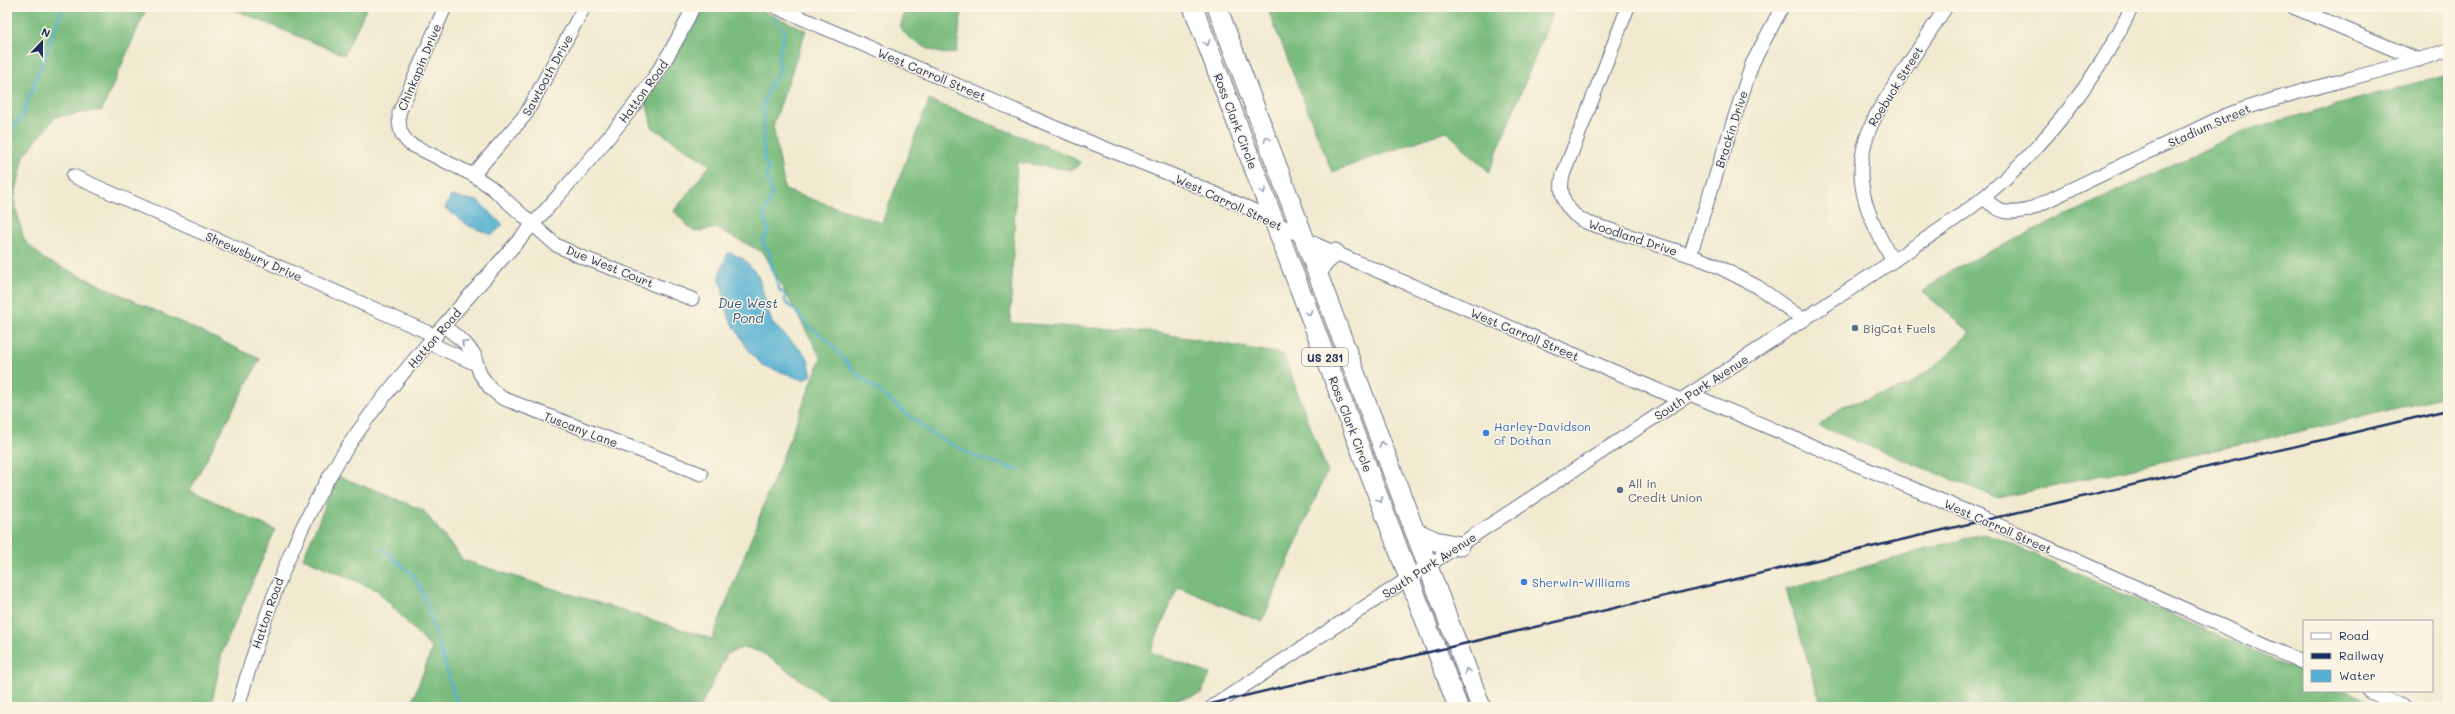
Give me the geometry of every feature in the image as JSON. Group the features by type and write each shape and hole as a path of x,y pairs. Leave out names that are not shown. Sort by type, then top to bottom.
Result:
{"highway":[{"name":"Ross Clark Circle","path":"1193,7 1458,707"},
{"name":"Ross Clark Circle","path":"1217,7 1481,707"},
{"path":"1318,274 1321,264 1335,253"},
{"path":"1322,348 1343,340"},
{"path":"1371,476 1391,468"},
{"path":"1415,532 1435,541 1459,546"}],"street":[{"name":"Chinkapin Drive","path":"445,7 399,113 399,127 402,138 410,144 473,175 492,188 533,224"},
{"name":"Sawtooth Drive","path":"473,175 526,114 584,7"},
{"name":"Hatton Road","path":"238,707 270,602 297,538 335,465 370,414 634,106 668,57 693,7"},
{"name":"West Carroll Street","path":"776,7 1077,137 1172,175 1274,222 1335,253 1987,520 2303,663"},
{"name":"Woodland Drive","path":"1628,7 1566,165 1561,191 1568,208 1580,220 1690,255 1758,287 1804,320"},
{"name":"Brackin Drive","path":"1690,255 1752,64 1782,7"},
{"name":"Roebuck Street","path":"1893,261 1875,230 1863,195 1861,168 1864,144 1872,120 1880,106 1946,7"},
{"name":"South Park Avenue","path":"1212,707 1804,320 1893,261 1983,198 2029,154 2066,111 2106,55 2132,7"},
{"path":"2293,7 2419,60"},
{"name":"Stadium Street","path":"1983,198 1999,211 2009,213 2028,210 2224,116 2255,104 2419,60 2448,50"},
{"name":"Shrewsbury Drive","path":"73,176 433,340"},
{"name":"Due West Court","path":"533,224 556,245 579,256 692,299"},
{"name":"Tuscany Lane","path":"444,326 465,343 474,354 480,374 491,389 502,398 701,474"},
{"path":"433,340 476,364"},
{"path":"2370,692 2404,707"}],"green space":[{"path":"7,7 147,7 102,110 55,117 24,156 14,200 24,240 44,259 260,359 190,490 275,530 222,653 211,707 7,707"},
{"path":"227,7 367,7 344,55"},
{"path":"706,7 753,7 806,30 773,126 785,190 882,223 929,100 1068,155 1081,163 1072,170 1017,162 1010,323 1146,331 1283,354 1327,471 1262,622 1178,587 1150,652 1210,674 1201,694 1145,707 838,707 763,653 744,647 727,654 700,707 410,707 432,649 377,590 303,558 338,476 423,510 463,560 712,639 821,358 764,253 716,228 694,232 674,211 710,165 652,127 646,101"},
{"path":"909,7 964,7 956,53 949,54 933,51 918,43 905,33 900,28 904,13"},
{"path":"1267,7 1555,7 1489,172 1446,131 1332,172"},
{"path":"2448,74 2448,395 2342,422 1998,498 1819,426 1843,406 1907,387 1946,357 1970,332 1923,292 1951,270 2246,130"},
{"path":"1985,533 2303,673 2303,692 2348,692 2383,707 1822,707 1786,589"}],"water":[{"path":"451,196 478,201 503,225 492,235 469,226 445,208"},
{"name":"Due West Pond","path":"728,252 744,259 758,275 772,323 807,356 812,375 803,380 762,365 749,351 729,318 719,275"}],"waterway":[{"path":"7,137 23,114 63,7"},
{"path":"773,17 785,32 779,57 781,72 771,83 763,104 764,161 769,169 766,174 772,195 765,212 765,220 769,230 762,242 770,252 770,262 780,291 785,294 785,302 799,314 807,326 825,337 854,371 932,434 976,457 1018,470"},
{"path":"382,548 412,574 423,593 458,707"}],"railway":[{"path":"1198,707 2448,410"}],"place":[{"name":"BigCat Fuels","path":"1855,328"},
{"name":"Harley-Davidson of Dothan","path":"1486,433"},
{"name":"All in Credit Union","path":"1620,490"},
{"name":"Sherwin-Williams","path":"1524,582"}]}
